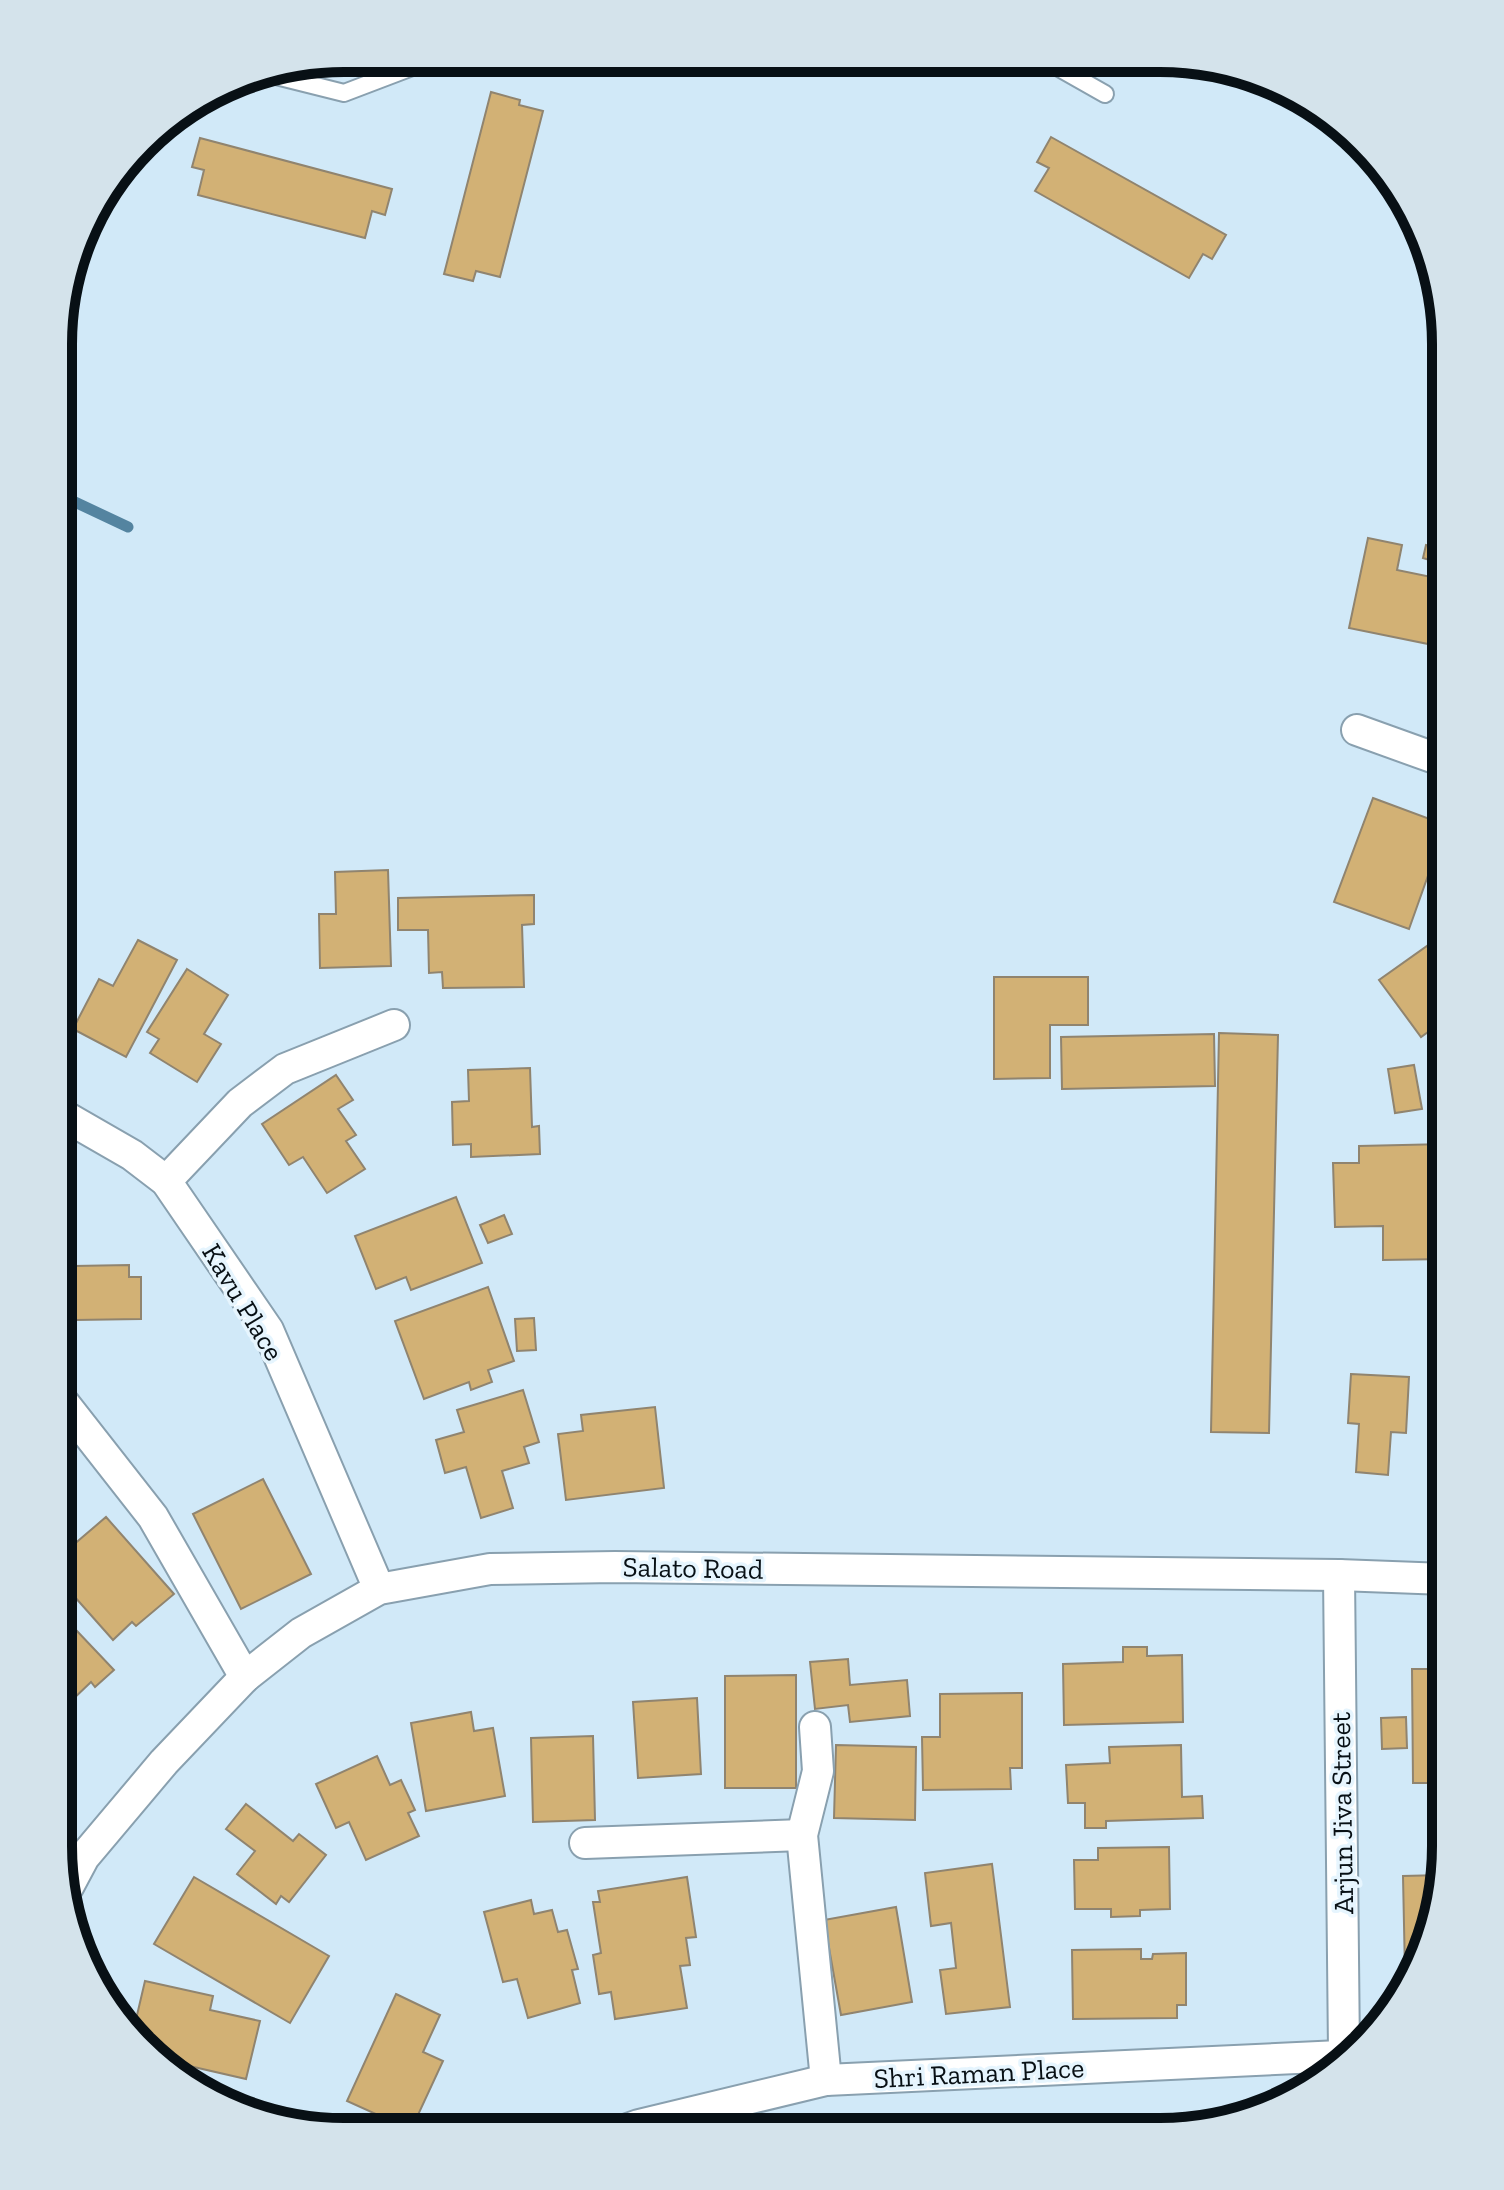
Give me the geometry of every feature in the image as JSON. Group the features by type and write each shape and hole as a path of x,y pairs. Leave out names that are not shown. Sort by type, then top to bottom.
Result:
{"street":[{"path":"1357,730 1432,757"},
{"path":"166,1181 240,1103 285,1069 394,1025"},
{"name":"Kavu Place","path":"72,1120 132,1155 166,1181 268,1330 379,1589"},
{"path":"72,1414 153,1517 245,1677"},
{"name":"Salato Road","path":"74,1875 84,1857 164,1762 245,1677 301,1633 379,1589 490,1569 552,1568 1431,1578"},
{"name":"Arjun Jiva Street","path":"1339,1575 1344,2046"},
{"path":"815,1727 818,1771 802,1835 826,2080"},
{"path":"585,1843 802,1835"},
{"name":"Shri Raman Place","path":"668,2118 826,2080 1332,2056"}],"lane":[{"path":"1066,72 1105,94"},
{"path":"285,78 344,93 397,73"}],"building":[{"path":"491,92 520,100 519,105 543,111 500,277 476,271 473,281 444,274"},
{"path":"1051,137 1226,235 1212,259 1203,254 1189,278 1035,191 1049,168 1037,162"},
{"path":"200,138 392,189 385,215 372,211 365,238 198,195 204,170 192,167"},
{"path":"1368,538 1402,545 1397,570 1432,577 1432,645 1349,628"},
{"path":"1426,545 1432,546 1432,561 1423,558"},
{"path":"1373,798 1432,820 1432,865 1409,929 1334,902"},
{"path":"388,870 391,966 320,968 319,914 336,914 335,872"},
{"path":"534,895 534,924 522,925 524,987 443,988 442,972 429,973 428,930 398,930 398,898"},
{"path":"138,940 177,960 126,1057 73,1029 99,979 113,986"},
{"path":"1427,946 1432,952 1432,1029 1421,1037 1379,980"},
{"path":"187,969 228,995 204,1034 221,1044 197,1082 150,1053 159,1039 147,1032"},
{"path":"994,977 1088,977 1088,1025 1050,1025 1050,1078 994,1079"},
{"path":"1219,1033 1278,1035 1269,1433 1211,1432"},
{"path":"1214,1034 1215,1086 1062,1089 1061,1037"},
{"path":"1414,1065 1422,1109 1395,1113 1388,1069"},
{"path":"530,1068 532,1127 539,1126 540,1154 471,1157 471,1144 453,1145 452,1102 469,1101 468,1070"},
{"path":"336,1075 353,1100 338,1109 356,1135 346,1141 365,1169 327,1193 303,1157 289,1165 262,1124"},
{"path":"1431,1144 1431,1259 1383,1260 1383,1226 1335,1227 1333,1163 1359,1163 1359,1146"},
{"path":"456,1197 482,1263 411,1290 406,1277 376,1289 355,1236"},
{"path":"504,1215 512,1234 488,1243 480,1225"},
{"path":"129,1265 129,1277 141,1277 141,1319 75,1320 74,1266"},
{"path":"488,1287 514,1361 488,1370 492,1382 471,1390 469,1382 424,1399 395,1321"},
{"path":"534,1318 536,1350 517,1351 515,1319"},
{"path":"1351,1374 1409,1377 1406,1433 1391,1432 1388,1475 1356,1472 1359,1424 1348,1423"},
{"path":"523,1390 539,1442 524,1447 529,1463 502,1471 513,1508 481,1518 466,1467 445,1473 436,1440 464,1432 457,1410"},
{"path":"655,1407 664,1488 566,1500 558,1434 583,1431 581,1415"},
{"path":"263,1479 311,1574 241,1609 193,1514"},
{"path":"106,1517 174,1594 136,1626 132,1622 113,1640 72,1594 72,1546"},
{"path":"72,1626 114,1670 95,1687 91,1682 72,1700"},
{"path":"1123,1647 1147,1647 1147,1656 1182,1655 1183,1722 1064,1725 1063,1664 1123,1662"},
{"path":"848,1659 850,1685 907,1680 910,1716 850,1722 848,1705 815,1709 810,1662"},
{"path":"1412,1669 1431,1669 1431,1783 1413,1783"},
{"path":"796,1675 796,1788 725,1788 725,1676"},
{"path":"1022,1693 1022,1768 1010,1768 1011,1789 923,1790 922,1737 940,1737 940,1694"},
{"path":"697,1698 701,1774 638,1778 633,1702"},
{"path":"471,1712 474,1731 493,1728 505,1796 426,1811 411,1723"},
{"path":"1406,1717 1407,1748 1382,1749 1381,1718"},
{"path":"593,1736 595,1820 533,1822 531,1738"},
{"path":"836,1745 916,1747 915,1820 834,1818"},
{"path":"1181,1745 1182,1797 1202,1796 1203,1818 1106,1821 1106,1828 1085,1828 1085,1803 1068,1803 1066,1765 1110,1763 1109,1747"},
{"path":"377,1756 390,1785 401,1780 415,1810 408,1813 419,1836 366,1860 349,1822 336,1828 316,1784"},
{"path":"246,1804 293,1841 299,1834 326,1855 289,1902 281,1896 276,1904 237,1874 255,1851 226,1829"},
{"path":"1169,1847 1170,1909 1140,1910 1140,1916 1111,1917 1111,1909 1075,1909 1074,1860 1098,1860 1098,1848"},
{"path":"992,1864 1010,2007 946,2014 940,1970 956,1968 951,1923 931,1926 925,1873"},
{"path":"1430,1875 1418,1933 1405,1964 1403,1876"},
{"path":"194,1877 329,1956 290,2023 154,1944"},
{"path":"687,1877 696,1937 686,1938 690,1965 680,1966 687,2008 615,2019 611,1992 599,1994 593,1955 601,1953 593,1902 600,1902 598,1891"},
{"path":"531,1900 534,1914 552,1910 558,1932 567,1930 578,1969 572,1970 580,2003 528,2018 517,1979 503,1982 484,1912"},
{"path":"896,1907 912,2002 841,2015 824,1920"},
{"path":"1141,1949 1141,1959 1152,1959 1153,1954 1186,1953 1186,2005 1177,2005 1177,2018 1073,2019 1072,1950"},
{"path":"145,1981 213,1996 210,2010 260,2021 246,2079 181,2064 136,2021"},
{"path":"396,1994 440,2015 423,2052 443,2061 417,2118 385,2118 347,2101"}],"waterway":[{"path":"72,501 128,527"}]}
